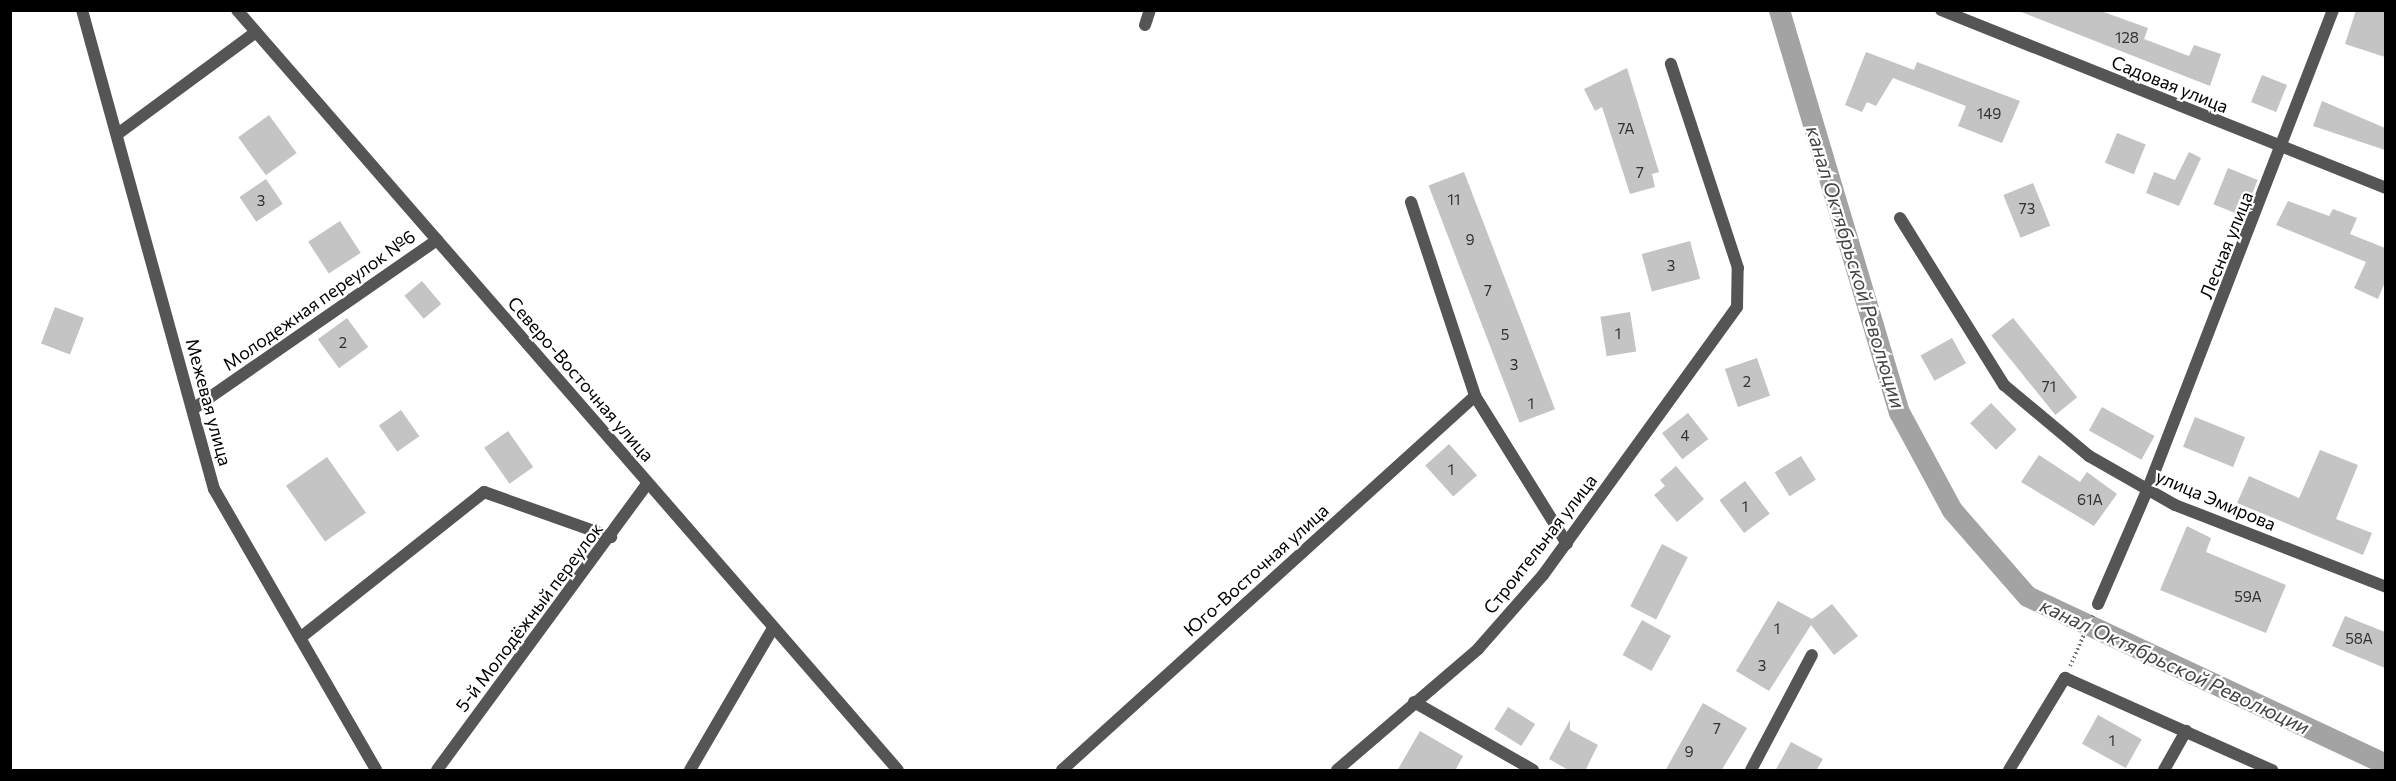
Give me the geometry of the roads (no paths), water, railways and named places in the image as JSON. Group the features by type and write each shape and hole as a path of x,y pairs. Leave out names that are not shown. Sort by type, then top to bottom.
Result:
{"street":[{"name":"Межевая улица","path":"82,10 119,133 214,489 376,771"},
{"name":"Северо-Восточная улица","path":"237,10 898,771"},
{"path":"1145,25 1150,10"},
{"name":"Садовая улица","path":"1941,10 2385,188"},
{"name":"Лесная улица","path":"2098,604 2147,491 2284,149 2333,10"},
{"path":"119,133 256,32"},
{"name":"Строительная улица","path":"1337,771 1478,649 1567,544 1737,307 1738,268 1671,64"},
{"path":"1411,202 1475,396 1567,544"},
{"name":"улица Эмирова","path":"1900,218 2004,385 2089,456 2147,491 2385,587"},
{"name":"Молодежная переулок №6","path":"193,409 437,240"},
{"name":"Юго-Восточная улица","path":"1062,771 1475,396"},
{"name":"5-й Молодёжный переулок","path":"437,771 611,537 648,483"},
{"path":"300,638 484,492 611,537"},
{"path":"690,771 773,628"},
{"path":"1751,771 1812,655"},
{"path":"2009,771 2065,678 2272,771"},
{"path":"1414,702 1533,771"},
{"path":"2164,771 2186,731"}],"waterway":[{"name":"канал Октябрьской Революции","path":"1779,10 1899,412 1952,510 2027,596 2386,764"}]}
